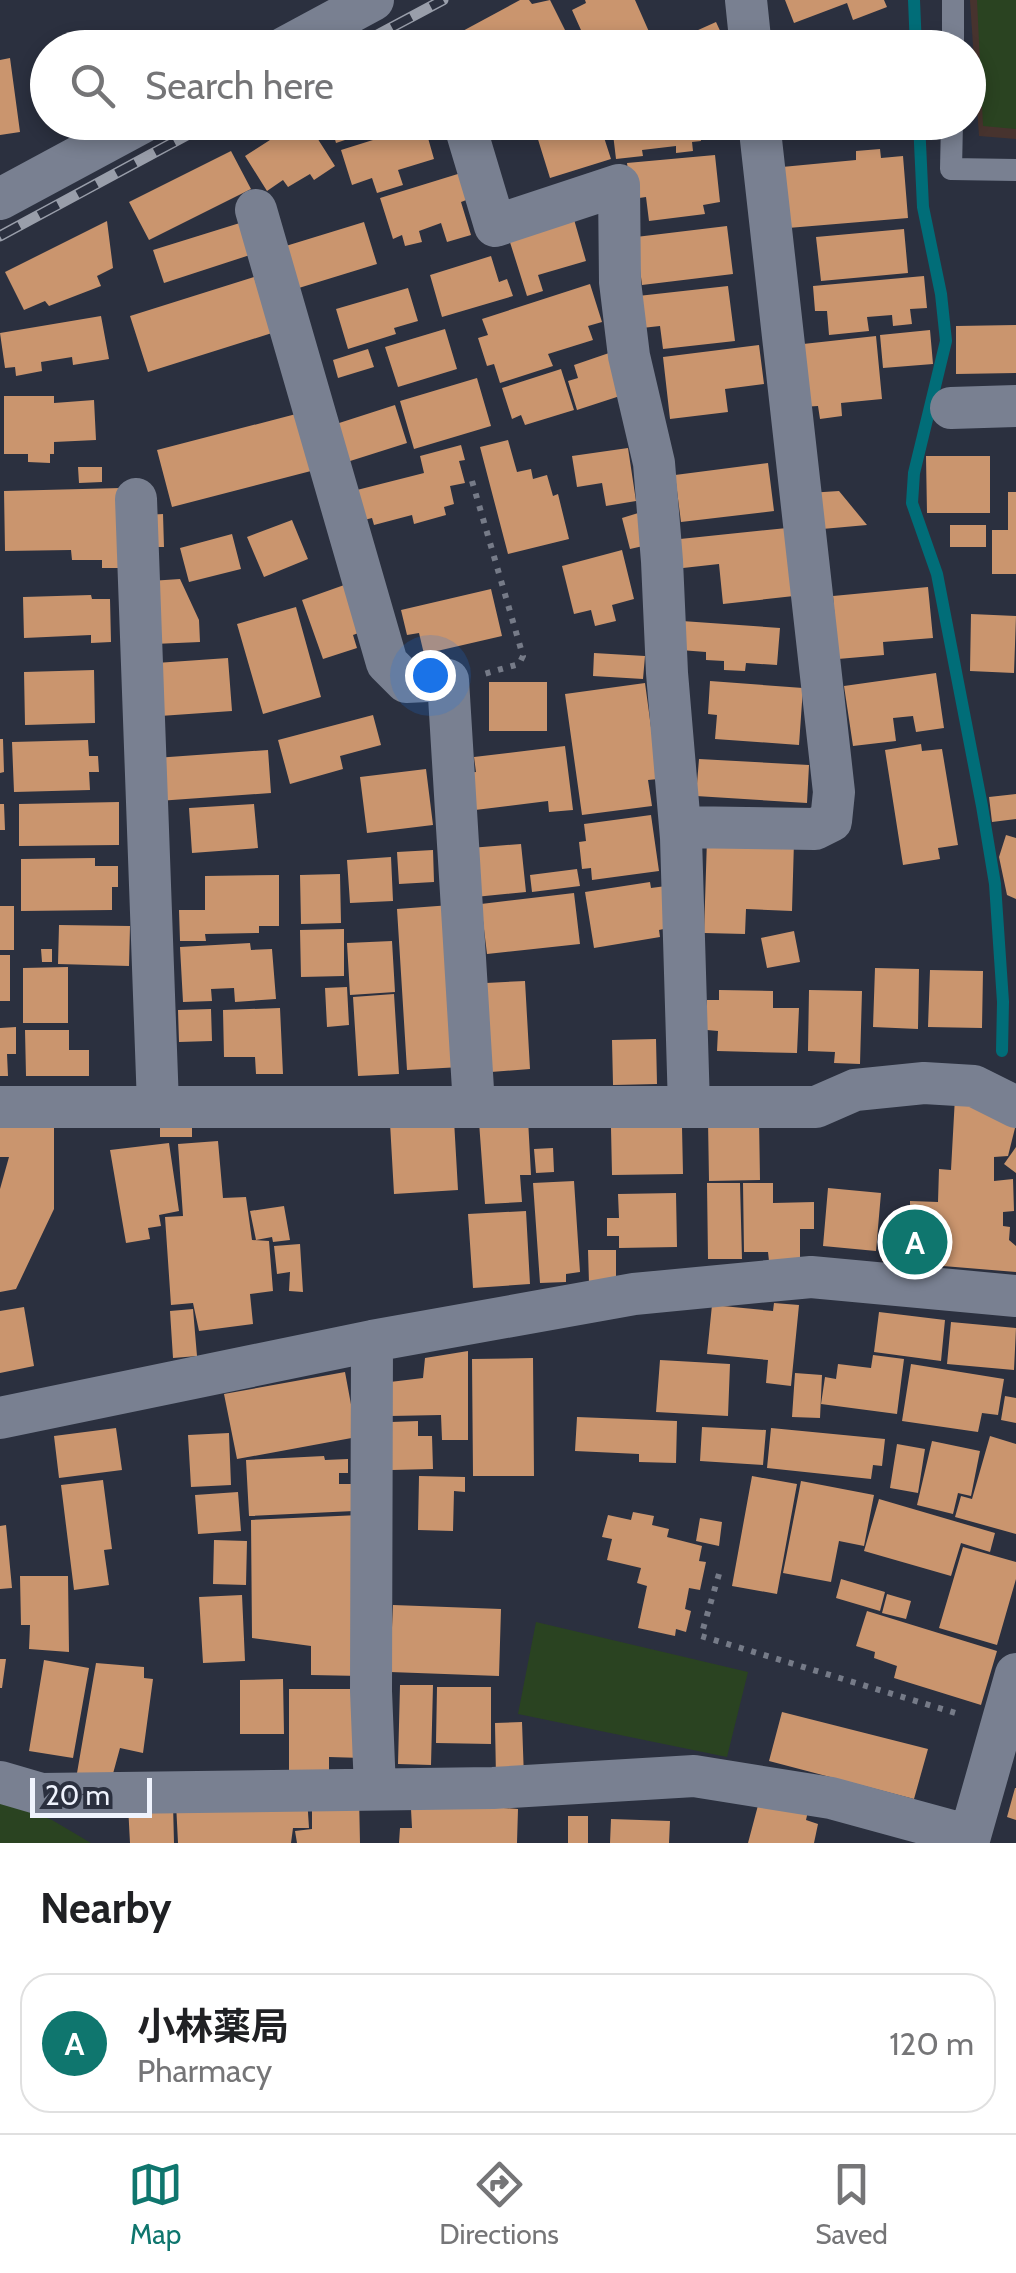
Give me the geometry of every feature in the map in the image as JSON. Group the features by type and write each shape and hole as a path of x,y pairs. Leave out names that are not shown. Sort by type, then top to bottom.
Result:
{"street":[{"path":"317,30 373,0"},
{"path":"746,0 749,30"},
{"path":"0,198 109,140"},
{"path":"469,140 495,226 618,185 620,282 627,338 654,463 680,828 690,1107"},
{"path":"680,828 815,829 832,820 834,792 761,140"},
{"path":"256,210 388,663 406,682 448,680 474,1106"},
{"path":"951,408 1016,406"},
{"path":"136,499 158,1105"},
{"path":"0,1107 816,1107 855,1090 924,1083 974,1086 1016,1107"},
{"path":"0,1418 372,1342 634,1294 811,1277 1016,1296"},
{"path":"372,1342 371,1691 375,1789"},
{"path":"0,1782 41,1794 493,1788 694,1776 832,1798 969,1840 1016,1674"}],"lane":[{"path":"953,30 954,0"},
{"path":"952,140 952,169 1016,170"}],"path":[{"path":"448,680 497,672 519,664 523,656 472,481"},
{"path":"718,1574 701,1636 1001,1727"}],"shaded area":[{"path":"970,0 1016,0 1016,139 986,137 986,30 972,30"}],"green space":[{"path":"977,0 1016,0 1016,129 986,126 986,30 978,30"},
{"path":"536,1622 748,1672 727,1757 518,1714"},
{"path":"0,1799 52,1820 91,1843 0,1843"}],"building":[{"path":"520,0 532,4 550,0 565,30 464,30"},
{"path":"585,0 635,0 648,30 581,30 572,10"},
{"path":"785,0 884,0 887,7 853,20 847,3 794,23"},
{"path":"716,22 720,30 698,30"},
{"path":"10,58 20,132 0,135 0,60"},
{"path":"270,140 318,140 335,166 314,180 310,174 288,187 283,180 267,191 245,156"},
{"path":"373,140 429,140 434,159 398,170 403,185 377,193 372,178 352,185 341,150"},
{"path":"538,140 605,140 611,159 550,178"},
{"path":"614,140 701,140 692,142 693,151 676,153 676,146 642,150 643,156 616,159"},
{"path":"880,149 881,158 903,156 908,218 788,228 782,167 856,160 856,151"},
{"path":"231,151 251,189 149,240 129,202"},
{"path":"715,155 720,202 703,205 705,214 649,221 646,197 632,199 627,163"},
{"path":"461,173 469,199 461,202 471,235 447,242 441,223 419,231 422,242 405,246 402,235 393,239 380,198"},
{"path":"573,216 586,261 538,275 543,291 527,296 508,236"},
{"path":"107,221 113,268 97,276 101,286 49,306 45,301 24,310 5,272"},
{"path":"243,222 253,254 164,283 153,250"},
{"path":"364,222 377,264 289,291 276,249"},
{"path":"727,226 733,274 642,285 636,237"},
{"path":"904,229 908,273 821,281 816,237"},
{"path":"491,256 499,282 507,279 513,296 442,317 430,275"},
{"path":"924,276 927,308 910,309 912,324 893,326 892,315 867,317 869,331 829,335 827,311 815,311 813,286"},
{"path":"254,277 272,333 148,372 130,316"},
{"path":"590,284 602,322 588,326 593,340 548,354 553,366 500,383 494,364 487,366 478,338 488,335 482,319"},
{"path":"728,286 735,341 663,349 660,326 642,328 638,296"},
{"path":"408,288 418,321 394,328 396,334 348,349 336,309"},
{"path":"101,316 109,359 73,365 72,357 41,362 42,371 16,376 15,367 5,368 0,333"},
{"path":"1016,325 1016,373 956,374 956,326"},
{"path":"445,329 457,369 398,387 385,347"},
{"path":"930,330 933,364 883,368 880,335"},
{"path":"876,336 882,399 841,403 842,416 820,419 818,406 801,407 794,345"},
{"path":"759,345 764,384 725,389 728,412 670,419 663,357"},
{"path":"368,349 374,367 338,378 333,360"},
{"path":"609,353 623,395 577,410 568,381 578,378 574,365"},
{"path":"561,369 574,410 525,425 521,415 512,419 502,388"},
{"path":"477,378 491,426 414,449 400,401"},
{"path":"4,396 54,396 54,403 94,400 96,440 54,442 50,463 28,462 28,454 4,454"},
{"path":"395,405 407,443 347,462 336,424"},
{"path":"296,414 311,471 172,507 157,450"},
{"path":"508,440 517,472 531,469 533,479 547,475 553,496 558,494 569,539 508,554 480,447"},
{"path":"461,445 465,460 459,461 465,483 450,486 454,504 444,507 446,515 414,524 412,515 374,525 372,518 360,521 353,491 424,473 420,456"},
{"path":"628,448 636,501 606,506 602,483 577,487 572,456"},
{"path":"926,456 990,456 990,513 927,513"},
{"path":"768,463 774,511 681,522 675,475"},
{"path":"78,467 102,467 102,482 79,483"},
{"path":"121,488 123,568 102,568 102,560 72,560 71,550 5,551 4,491"},
{"path":"839,491 867,525 811,530 808,493"},
{"path":"1008,492 1016,492 1016,574 992,574 992,530 1008,530"},
{"path":"648,510 652,544 630,549 622,518"},
{"path":"163,514 164,547 146,547 145,515"},
{"path":"292,520 308,559 264,577 247,537"},
{"path":"950,525 986,525 986,547 950,547"},
{"path":"787,528 794,596 723,604 719,564 683,568 680,539"},
{"path":"232,534 241,569 189,582 180,548"},
{"path":"622,550 634,599 612,605 616,621 595,626 591,610 574,614 562,566"},
{"path":"180,579 199,620 200,642 154,644 150,581"},
{"path":"347,584 364,631 353,635 357,648 323,659 302,600"},
{"path":"928,587 933,638 883,642 884,655 838,659 833,596"},
{"path":"491,589 502,636 424,654 419,633 407,635 401,610"},
{"path":"91,595 92,599 110,599 111,642 91,643 91,635 24,638 23,597"},
{"path":"296,607 321,697 263,714 237,624"},
{"path":"971,614 1016,616 1014,673 970,671"},
{"path":"682,621 780,628 777,665 746,663 745,671 724,670 724,661 706,660 706,652 680,650"},
{"path":"594,653 645,656 643,679 593,676"},
{"path":"228,658 232,711 160,716 156,663"},
{"path":"94,670 95,723 25,725 24,672"},
{"path":"936,673 944,728 916,732 913,716 893,718 896,741 853,746 844,686"},
{"path":"710,681 803,688 799,745 715,739 717,715 708,714"},
{"path":"489,682 547,682 547,731 489,731"},
{"path":"645,683 658,779 648,780 652,806 582,815 565,694"},
{"path":"373,715 381,745 340,756 343,769 290,784 278,740"},
{"path":"0,739 4,772 0,773"},
{"path":"88,740 89,756 98,756 99,772 89,772 90,790 14,792 12,742"},
{"path":"921,744 922,751 942,749 958,845 938,848 940,859 903,865 885,750"},
{"path":"565,746 573,810 549,812 548,801 467,811 463,773 476,772 474,757"},
{"path":"268,750 271,793 158,801 155,758"},
{"path":"699,759 809,765 807,803 696,796"},
{"path":"426,769 433,825 367,833 360,777"},
{"path":"1016,794 1016,819 992,822 989,797"},
{"path":"119,802 119,845 19,846 19,804"},
{"path":"0,804 4,804 5,830 0,830"},
{"path":"254,804 258,848 192,853 189,808"},
{"path":"651,815 659,871 592,880 591,868 582,869 579,842 586,841 584,824"},
{"path":"1006,835 1016,838 1016,899 1007,895 999,857"},
{"path":"707,839 794,841 792,911 746,909 745,934 704,933"},
{"path":"521,844 526,892 475,897 470,848"},
{"path":"433,850 434,882 399,884 397,852"},
{"path":"391,857 393,901 350,903 347,860"},
{"path":"95,858 95,866 118,866 118,887 112,887 112,910 21,911 21,859"},
{"path":"577,869 580,886 532,892 530,875"},
{"path":"340,874 341,923 301,924 300,875"},
{"path":"279,875 279,926 259,926 259,933 205,934 206,941 180,941 179,910 205,910 205,876"},
{"path":"650,882 651,888 666,886 673,927 659,930 660,937 594,948 585,892"},
{"path":"574,893 580,944 487,954 481,904"},
{"path":"451,905 461,1067 407,1070 397,909"},
{"path":"0,906 14,906 14,950 0,950"},
{"path":"59,925 130,926 129,966 58,964"},
{"path":"344,929 344,976 301,977 300,930"},
{"path":"794,931 800,962 767,968 761,938"},
{"path":"392,941 395,992 350,995 347,943"},
{"path":"250,943 251,950 272,949 276,999 235,1002 234,988 211,989 212,1001 183,1002 180,947"},
{"path":"41,949 52,949 52,962 42,962"},
{"path":"0,955 10,955 10,1001 0,1001"},
{"path":"68,967 68,1023 23,1023 23,968"},
{"path":"875,968 919,969 918,1029 873,1027"},
{"path":"930,970 983,971 982,1028 928,1027"},
{"path":"525,981 530,1069 491,1072 486,983"},
{"path":"347,987 349,1025 327,1027 325,988"},
{"path":"719,990 773,991 773,1008 799,1008 797,1053 717,1051 718,1031 707,1030 707,1000 719,1000"},
{"path":"809,990 862,991 860,1064 834,1063 835,1052 808,1051"},
{"path":"394,994 399,1074 358,1076 353,997"},
{"path":"280,1008 283,1074 256,1074 255,1057 224,1057 223,1010"},
{"path":"211,1009 212,1041 179,1042 178,1010"},
{"path":"16,1027 16,1054 7,1054 8,1076 0,1076 0,1028"},
{"path":"25,1030 69,1030 69,1050 89,1050 89,1076 26,1076"},
{"path":"656,1039 657,1084 613,1085 612,1040"},
{"path":"955,1097 1016,1124 1008,1156 994,1157 994,1181 1013,1179 1014,1211 1003,1212 1003,1226 1010,1227 1009,1240 1016,1246 1016,1272 882,1261 886,1219 910,1220 910,1201 938,1202 939,1169 951,1170"},
{"path":"0,1114 54,1114 54,1209 16,1289 0,1292 0,1189 9,1157 0,1157"},
{"path":"160,1116 192,1117 192,1137 160,1137"},
{"path":"528,1119 531,1175 520,1175 522,1202 485,1204 479,1122"},
{"path":"759,1119 760,1180 709,1181 708,1120"},
{"path":"454,1120 458,1190 394,1194 390,1123"},
{"path":"682,1127 683,1174 612,1175 611,1128"},
{"path":"218,1141 223,1198 246,1197 252,1240 269,1241 273,1291 250,1294 253,1324 199,1331 193,1303 171,1305 165,1217 183,1216 178,1144"},
{"path":"169,1143 179,1211 159,1215 161,1226 148,1228 150,1239 126,1243 110,1150"},
{"path":"1016,1147 1016,1173 1004,1164"},
{"path":"553,1148 554,1172 536,1173 534,1149"},
{"path":"574,1181 580,1272 566,1274 566,1282 540,1283 533,1183"},
{"path":"707,1183 740,1183 742,1259 708,1259"},
{"path":"743,1183 773,1183 773,1203 814,1202 814,1229 800,1229 800,1260 769,1261 768,1252 744,1252"},
{"path":"828,1188 881,1193 876,1251 823,1246"},
{"path":"676,1193 677,1247 619,1248 619,1236 607,1236 607,1218 619,1218 618,1194"},
{"path":"284,1206 290,1240 256,1240 250,1211"},
{"path":"526,1211 530,1284 473,1288 468,1214"},
{"path":"300,1244 303,1292 289,1291 290,1272 277,1274 274,1246"},
{"path":"588,1250 616,1250 616,1283 589,1283"},
{"path":"774,1303 799,1305 791,1386 766,1383 768,1360 707,1354 712,1305 773,1311"},
{"path":"24,1307 34,1366 0,1373 0,1311"},
{"path":"193,1309 197,1356 173,1358 170,1311"},
{"path":"879,1312 945,1320 941,1361 874,1352"},
{"path":"951,1322 1016,1328 1014,1370 947,1364"},
{"path":"468,1351 468,1440 442,1440 441,1415 390,1416 390,1382 423,1378 425,1358"},
{"path":"873,1355 904,1359 897,1414 821,1404 825,1377 836,1379 838,1364 871,1368"},
{"path":"533,1358 534,1476 473,1476 472,1359"},
{"path":"660,1360 730,1364 728,1416 656,1412"},
{"path":"911,1364 1004,1379 998,1415 982,1413 978,1432 902,1421"},
{"path":"345,1372 357,1437 237,1459 224,1394"},
{"path":"795,1373 822,1375 820,1418 792,1417"},
{"path":"1005,1396 1016,1398 1016,1423 1001,1420"},
{"path":"577,1417 677,1421 676,1463 639,1462 639,1454 575,1451"},
{"path":"418,1421 418,1436 432,1436 433,1469 392,1470 391,1422"},
{"path":"702,1427 766,1430 763,1465 700,1461"},
{"path":"116,1428 122,1470 59,1478 54,1436"},
{"path":"771,1428 885,1439 882,1466 873,1465 871,1479 767,1468"},
{"path":"229,1433 231,1485 191,1487 188,1435"},
{"path":"990,1436 1016,1444 1016,1534 955,1517 961,1496 972,1499"},
{"path":"932,1441 980,1451 971,1496 958,1493 953,1514 917,1505"},
{"path":"897,1444 925,1449 918,1493 890,1488"},
{"path":"324,1456 325,1460 348,1459 348,1473 339,1473 339,1484 353,1484 354,1511 249,1516 246,1460"},
{"path":"419,1476 465,1477 465,1492 454,1491 453,1531 418,1530"},
{"path":"752,1476 797,1484 777,1594 732,1586"},
{"path":"103,1480 112,1549 104,1550 109,1585 74,1590 61,1485"},
{"path":"801,1481 874,1495 864,1546 839,1541 831,1582 783,1573"},
{"path":"238,1492 241,1531 198,1534 195,1495"},
{"path":"879,1499 995,1533 990,1552 961,1543 951,1576 864,1551"},
{"path":"633,1512 654,1516 652,1525 669,1529 667,1537 702,1546 699,1561 706,1562 700,1590 689,1588 685,1609 691,1611 686,1632 676,1629 675,1636 638,1628 647,1586 637,1583 641,1568 607,1560 612,1539 602,1537 608,1515 631,1520"},
{"path":"360,1515 361,1676 311,1675 311,1646 252,1638 251,1520"},
{"path":"700,1518 722,1522 719,1546 696,1541"},
{"path":"6,1525 12,1588 0,1589 0,1526"},
{"path":"214,1540 247,1541 246,1585 213,1584"},
{"path":"963,1547 1016,1562 1016,1579 997,1645 939,1628"},
{"path":"20,1576 68,1576 69,1652 29,1649 30,1625 21,1625"},
{"path":"841,1579 885,1592 880,1611 836,1598"},
{"path":"887,1594 911,1601 906,1619 882,1613"},
{"path":"242,1595 245,1661 203,1663 199,1597"},
{"path":"393,1605 501,1609 499,1676 390,1672"},
{"path":"867,1611 997,1651 981,1705 894,1678 897,1666 856,1646"},
{"path":"0,1659 6,1659 2,1688 0,1688"},
{"path":"44,1660 89,1668 73,1758 29,1751"},
{"path":"96,1663 144,1667 144,1678 153,1679 143,1753 120,1748 111,1781 77,1773"},
{"path":"283,1679 284,1734 240,1734 240,1680"},
{"path":"400,1685 433,1685 431,1765 398,1764"},
{"path":"437,1687 491,1687 491,1744 436,1743"},
{"path":"289,1689 363,1689 363,1758 329,1757 329,1775 289,1775"},
{"path":"782,1712 928,1749 914,1799 769,1761"},
{"path":"522,1722 524,1778 496,1778 495,1723"},
{"path":"1016,1788 1016,1820 1007,1817"},
{"path":"761,1794 809,1807 806,1820 818,1824 814,1843 748,1843"},
{"path":"359,1796 360,1843 297,1843 295,1831 312,1829 312,1797"},
{"path":"307,1797 309,1828 293,1828 291,1843 178,1843 176,1803"},
{"path":"173,1804 174,1843 130,1843 128,1805"},
{"path":"411,1809 518,1809 517,1843 399,1843 400,1828 412,1828"},
{"path":"568,1816 588,1816 588,1843 568,1843"},
{"path":"611,1819 670,1821 669,1843 610,1843"}],"waterway":[{"path":"914,0 915,30"},
{"path":"920,140 923,207 941,294 946,341 914,473 912,503 937,574 995,884 1003,1002 1002,1051"}],"railway":[{"path":"387,30 443,0"},
{"path":"0,236 178,140"}],"place":[{"name":"小林薬局","path":"915,1242"}]}
